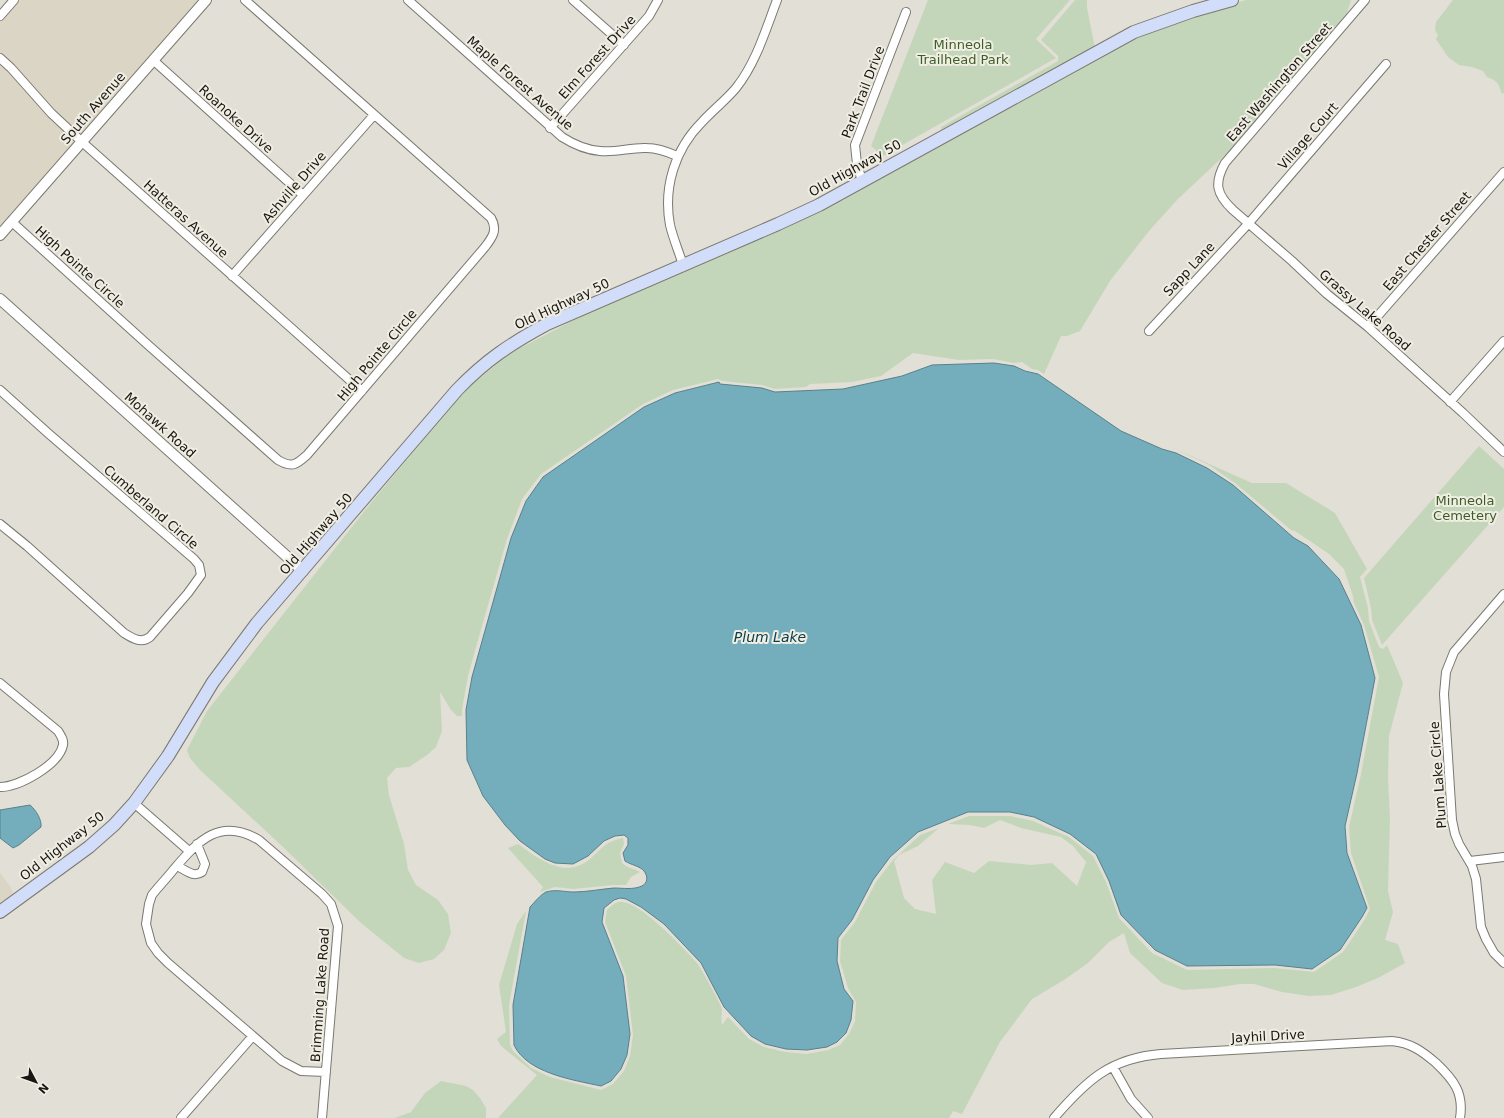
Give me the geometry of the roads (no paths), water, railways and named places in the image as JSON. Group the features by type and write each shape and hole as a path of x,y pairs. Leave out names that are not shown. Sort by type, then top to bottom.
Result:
{"main road":[{"name":"Old Highway 50","path":"0,912 88,847 114,825 134,803 168,756 232,656 257,623 457,390 492,357 518,340 547,324 819,205 1134,32 1193,11 1232,0"}],"street":[{"path":"0,16 14,0"},
{"name":"South Avenue","path":"0,235 206,0"},
{"name":"High Pointe Circle","path":"12,222 278,460 289,465 297,463 307,455 484,247 491,238 495,228 491,218 245,0"},
{"name":"Maple Forest Avenue","path":"408,0 550,128 570,142 599,151 613,152 646,148 655,149 677,156"},
{"path":"573,0 624,44"},
{"name":"Elm Forest Drive","path":"550,128 649,16 658,0"},
{"path":"683,265 670,226 669,215 669,187 677,156 690,135 702,121 723,102 744,77 763,36 777,0"},
{"name":"East Washington Street","path":"1218,183 1219,174 1225,163 1365,0"},
{"name":"Park Trail Drive","path":"862,181 857,164 855,145 906,12"},
{"name":"Hatteras Avenue","path":"0,58 51,112 81,141 362,391"},
{"name":"Roanoke Drive","path":"152,60 303,195"},
{"name":"Village Court","path":"1248,224 1386,64"},
{"name":"Ashville Drive","path":"232,276 374,114"},
{"name":"East Chester Street","path":"1368,327 1504,172"},
{"name":"Grassy Lake Road","path":"1218,183 1218,189 1222,199 1248,224 1292,261 1327,294 1368,327 1504,452"},
{"name":"Sapp Lane","path":"1149,331 1248,224"},
{"name":"Mohawk Road","path":"0,299 303,571"},
{"path":"1450,402 1504,341"},
{"name":"Cumberland Circle","path":"0,390 194,559 199,565 201,575 188,593 150,637 143,640 137,640 124,633 27,546 0,524"},
{"name":"Plum Lake Circle","path":"1504,594 1454,652 1450,660 1444,683 1452,820 1459,844 1470,861 1476,879 1481,927 1488,944 1504,963"},
{"path":"0,683 58,731 63,744 53,761 40,772 18,784 0,787"},
{"path":"134,803 189,851"},
{"name":"Brimming Lake Road","path":"322,1118 326,1072 338,926 331,904 312,885 259,840 250,835 233,830 209,836 189,851 152,895 146,924 151,943 168,963 252,1037 282,1061 301,1071 326,1072"},
{"path":"177,866 196,875 202,872 204,868 204,858 197,844"},
{"path":"1470,861 1504,857"},
{"path":"181,1118 252,1037"},
{"name":"Jayhil Drive","path":"1054,1118 1089,1081 1113,1066 1137,1058 1161,1054 1392,1041 1412,1045 1448,1074 1458,1091 1460,1101 1460,1118"},
{"path":"1113,1066 1131,1099 1148,1118"}],"water":[{"name":"Plum Lake","path":"994,363 1014,366 1025,371 1038,374 1121,431 1162,449 1176,453 1207,468 1233,485 1294,538 1308,546 1339,579 1361,625 1375,678 1357,773 1345,826 1347,853 1367,908 1362,917 1340,950 1312,969 1275,965 1187,966 1155,950 1121,915 1109,881 1096,854 1070,834 1034,817 1010,812 968,812 918,832 890,857 873,880 852,920 838,938 837,961 844,989 853,1001 851,1020 846,1033 837,1042 827,1047 807,1050 786,1049 765,1044 751,1036 724,1007 701,963 664,924 641,907 626,899 620,898 614,900 604,908 602,922 623,976 630,1034 627,1055 621,1069 611,1081 601,1086 552,1074 529,1062 520,1055 514,1045 513,1005 530,907 546,892 579,892 614,888 635,888 644,885 647,877 642,869 625,861 623,853 628,845 628,838 624,835 615,836 604,841 588,856 573,864 555,863 545,859 520,841 505,825 483,796 467,760 466,710 472,677 511,538 526,501 543,477 644,407 675,393 719,382 720,384 762,388 775,392 843,389 902,376 932,365"},
{"path":"30,805 41,821 41,827 13,848 0,838 0,810"}],"park label":[{"name":"Minneola Trailhead Park","path":"963,52"},
{"name":"Minneola Cemetery","path":"1465,508"}]}
